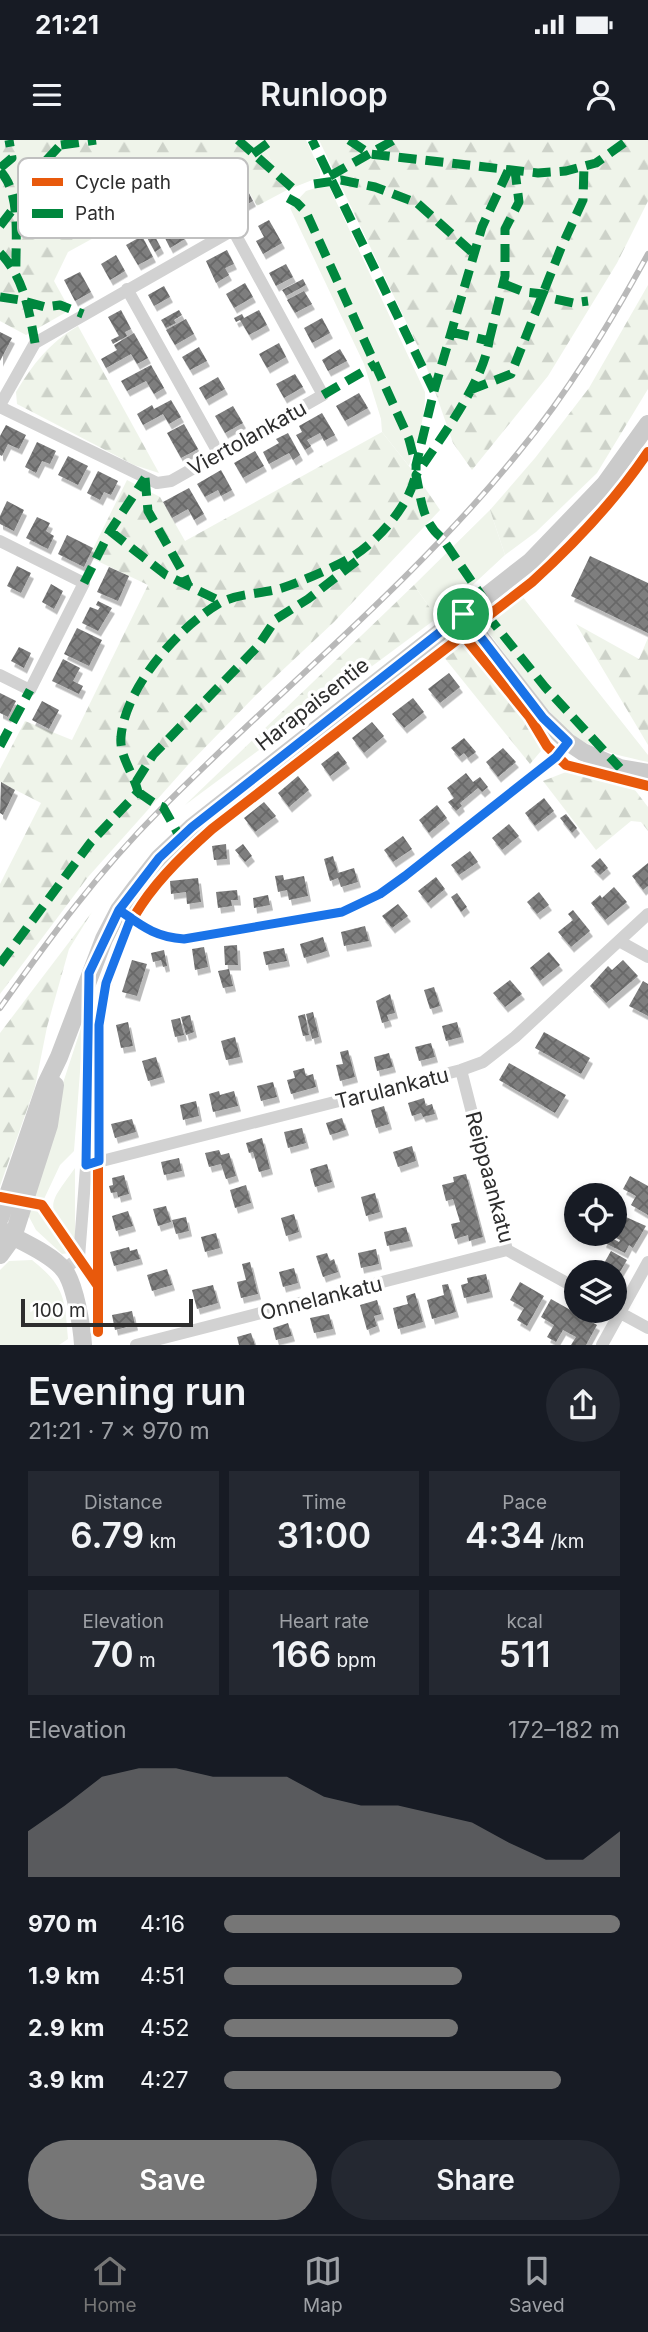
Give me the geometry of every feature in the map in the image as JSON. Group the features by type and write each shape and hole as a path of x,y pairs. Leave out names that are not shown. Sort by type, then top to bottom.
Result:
{"main road":[{"name":"Harapaisentie","path":"0,1218 46,1084 59,1057 89,973 119,910 159,858 186,832 531,561 605,484 648,424"},
{"path":"463,614 543,718 568,742 583,752 620,768 648,773"},
{"name":"Harapaisentie","path":"0,1255 49,1125 59,1057"},
{"path":"7,1233 64,1270 76,1301 83,1345"}],"street":[{"name":"Viertolankatu","path":"127,289 219,238"},
{"name":"Viertolankatu","path":"0,406 157,484 171,481 323,395 237,238"},
{"path":"0,406 35,343 127,289 219,454"},
{"path":"0,541 84,583 30,690 0,675"},
{"path":"119,910 152,932 166,938 184,939 342,912 380,894 405,876 556,757 568,742"},
{"name":"Tarulankatu","path":"86,1165 461,1070 483,1062 515,1037 648,914"},
{"path":"619,941 648,957"},
{"path":"64,1270 79,1257 86,1165 89,973"},
{"name":"Reippaankatu","path":"461,1070 507,1250 564,1281"},
{"name":"Onnelankatu","path":"136,1345 507,1250"},
{"path":"627,1295 648,1262"},
{"path":"627,1316 648,1328"},
{"path":"602,1345 612,1323"}],"green space":[{"path":"0,140 260,140 287,190 257,206 248,190 248,158 18,158 18,238 94,238 68,252 54,281 70,310 26,335 0,321"},
{"path":"260,140 306,140 320,170 320,177 287,190"},
{"path":"319,140 648,140 648,201 617,263 548,376 472,470 453,443 423,357"},
{"path":"328,184 425,392 422,421 409,466 382,432 381,419 364,364 290,208 306,191"},
{"path":"648,285 648,389 597,473 536,532 505,555 490,510 535,458 589,388"},
{"path":"78,326 159,473 134,465 17,404 16,392 36,363 50,347"},
{"path":"382,432 440,510 334,622 257,694 187,766 88,877 0,994 0,884 41,803 0,782 0,769 25,721 72,740 148,585 89,557 127,480 160,497 185,541"},
{"path":"490,510 505,555 437,618 414,585"},
{"path":"414,585 437,618 185,805"},
{"path":"522,596 648,755 648,762 586,743 560,723 522,677 489,633 485,623"},
{"path":"576,624 639,659 648,638 648,745"},
{"path":"465,635 532,725 541,751 530,764 443,656"},
{"path":"566,772 584,773 635,790 648,807 648,831 641,822 631,821 596,850 543,781"},
{"path":"92,912 69,949 47,1027 35,1087 0,1186 0,1033"},
{"path":"84,1019 74,1151 60,1165 44,1199 32,1198 62,1086"},
{"path":"75,1168 75,1242 58,1220 53,1205"},
{"path":"30,1209 38,1211 69,1253 62,1254 36,1230 28,1215"},
{"path":"32,1260 51,1278 61,1294 68,1339 59,1345 0,1345 0,1270 9,1261"}],"building":[{"path":"248,192 253,201 248,204"},
{"path":"269,220 282,243 263,254 256,241 264,237 258,226"},
{"path":"143,238 153,257 138,265 126,245"},
{"path":"147,238 156,238 161,248 155,252"},
{"path":"165,238 184,238 185,239 170,248"},
{"path":"227,250 234,264 225,268 229,275 216,283 206,261"},
{"path":"116,255 125,271 110,280 101,264"},
{"path":"286,264 293,277 276,286 269,273"},
{"path":"80,272 91,292 75,301 64,280"},
{"path":"303,279 306,285 286,296 282,290"},
{"path":"245,283 253,297 234,308 226,294"},
{"path":"164,286 170,297 154,306 148,295"},
{"path":"304,291 312,304 295,313 287,300"},
{"path":"121,310 131,329 125,332 127,336 113,344 111,340 119,336 108,317"},
{"path":"179,310 182,315 174,320 176,323 166,328 161,320"},
{"path":"259,310 267,325 249,335 240,320 236,322 234,318 242,314 244,318"},
{"path":"322,318 330,333 312,343 304,328"},
{"path":"186,319 194,334 175,345 166,330"},
{"path":"0,332 12,338 0,361"},
{"path":"134,333 148,358 137,364 131,354 106,368 101,359 117,350 114,345"},
{"path":"279,343 286,357 267,368 259,354"},
{"path":"199,347 207,361 190,370 182,357"},
{"path":"340,349 347,361 328,371 322,360"},
{"path":"151,365 164,388 154,394 146,381 127,391 121,381"},
{"path":"295,374 303,387 284,398 276,384"},
{"path":"218,377 225,389 206,400 199,388"},
{"path":"359,393 368,408 345,421 336,406"},
{"path":"171,400 181,417 169,424 163,414 143,425 137,414 152,405 154,409"},
{"path":"233,406 243,423 225,433 215,416"},
{"path":"322,413 335,435 324,441 320,433 307,440 311,446 305,450 296,435 302,432 299,426"},
{"path":"184,424 198,449 181,458 167,433"},
{"path":"6,425 26,435 19,449 8,444 2,456 0,436"},
{"path":"288,433 300,455 293,460 289,453 269,464 263,452 279,443 276,439"},
{"path":"37,442 56,451 50,464 42,461 36,473 25,467"},
{"path":"255,451 264,466 243,478 234,463"},
{"path":"68,456 88,466 78,485 58,475"},
{"path":"221,470 232,490 221,496 218,490 205,497 197,484"},
{"path":"98,471 118,481 111,495 104,492 100,500 87,493"},
{"path":"189,488 204,514 194,520 188,509 172,518 163,502"},
{"path":"7,501 24,510 14,531 0,524 0,516"},
{"path":"37,517 50,523 46,531 54,536 48,549 26,538"},
{"path":"67,535 93,548 84,567 58,554"},
{"path":"590,556 648,583 648,633 571,596"},
{"path":"17,566 31,573 21,593 7,586"},
{"path":"109,567 129,576 118,601 97,592"},
{"path":"51,584 63,591 54,609 42,602"},
{"path":"98,601 112,608 98,631 82,623 90,607 98,610"},
{"path":"77,628 102,640 89,666 64,654"},
{"path":"19,647 31,653 24,668 11,661"},
{"path":"63,659 80,668 73,681 83,686 79,694 52,681"},
{"path":"449,673 460,687 440,703 428,689"},
{"path":"0,693 16,701 8,717 0,713"},
{"path":"413,698 424,712 404,728 392,714"},
{"path":"42,701 59,710 49,729 32,720"},
{"path":"372,722 384,736 364,753 352,738"},
{"path":"464,738 476,752 468,758 464,753 459,757 451,748"},
{"path":"503,748 516,762 498,777 486,762"},
{"path":"338,751 347,763 330,776 321,764"},
{"path":"466,773 473,782 480,777 488,787 482,792 478,788 460,803 462,806 456,811 448,802 454,798 447,788"},
{"path":"298,776 309,790 289,807 278,793"},
{"path":"1,782 15,790 3,815 0,813"},
{"path":"544,798 554,811 535,826 525,813"},
{"path":"264,802 276,816 255,832 244,818"},
{"path":"437,805 447,818 429,833 419,820"},
{"path":"566,814 577,828 572,833 560,818"},
{"path":"509,824 519,836 502,850 492,838"},
{"path":"403,836 412,849 393,862 384,850"},
{"path":"226,844 227,859 214,860 212,846"},
{"path":"243,844 252,856 245,862 235,850"},
{"path":"470,851 478,862 459,875 451,865"},
{"path":"333,856 338,873 354,868 358,882 341,887 338,878 330,881 324,859"},
{"path":"600,858 608,868 600,875 591,866"},
{"path":"648,863 648,886 643,890 632,876"},
{"path":"283,875 284,880 304,876 308,896 289,900 287,890 278,892 275,876"},
{"path":"436,877 445,889 428,903 418,891"},
{"path":"198,878 201,902 187,904 186,892 171,894 170,881"},
{"path":"614,887 627,902 605,920 591,903 600,895 602,898"},
{"path":"237,890 238,900 231,900 232,906 218,908 216,892"},
{"path":"539,892 549,905 537,914 527,902"},
{"path":"457,893 467,907 461,912 451,897"},
{"path":"268,895 270,905 254,908 253,898"},
{"path":"398,904 408,916 392,928 382,916"},
{"path":"573,910 590,931 571,947 558,932 573,920 568,914"},
{"path":"365,926 369,941 344,946 341,932"},
{"path":"323,937 327,951 304,958 300,944"},
{"path":"237,945 238,965 225,965 224,946"},
{"path":"204,947 208,967 195,970 192,949"},
{"path":"284,948 287,961 266,965 263,952"},
{"path":"164,950 167,966 163,967 161,960 153,962 151,953"},
{"path":"549,952 560,965 540,981 530,968"},
{"path":"132,960 147,964 137,996 122,992"},
{"path":"623,960 638,976 606,1003 590,986 608,966 612,970"},
{"path":"229,969 233,986 223,988 218,971"},
{"path":"510,980 522,994 505,1007 493,993"},
{"path":"643,981 648,984 648,1016 629,1006"},
{"path":"434,987 440,1006 430,1009 424,990"},
{"path":"390,994 395,1013 387,1015 389,1021 382,1023 376,1001"},
{"path":"313,1012 319,1037 312,1039 306,1014"},
{"path":"305,1014 309,1035 303,1036 298,1016"},
{"path":"190,1015 194,1032 186,1035 181,1017"},
{"path":"180,1018 184,1035 175,1037 171,1020"},
{"path":"128,1022 133,1046 121,1048 116,1025"},
{"path":"457,1022 461,1037 446,1041 442,1026"},
{"path":"544,1032 590,1058 581,1074 535,1048"},
{"path":"235,1037 240,1057 226,1060 221,1041"},
{"path":"431,1043 435,1057 419,1061 415,1047"},
{"path":"348,1050 355,1077 340,1081 336,1065 343,1064 340,1052"},
{"path":"389,1053 393,1067 377,1071 374,1057"},
{"path":"156,1057 162,1077 148,1081 142,1061"},
{"path":"509,1063 566,1095 555,1113 499,1080"},
{"path":"304,1068 306,1076 313,1074 316,1087 291,1094 287,1080 295,1078 293,1071"},
{"path":"273,1082 277,1097 261,1101 257,1086"},
{"path":"219,1091 220,1095 234,1091 238,1106 213,1112 209,1094"},
{"path":"424,1098 426,1106 432,1104 435,1114 423,1117 421,1113 412,1116 408,1103"},
{"path":"196,1101 199,1116 183,1120 180,1105"},
{"path":"384,1106 389,1124 376,1128 371,1110"},
{"path":"342,1118 346,1130 330,1135 326,1123"},
{"path":"132,1119 136,1132 115,1138 111,1124"},
{"path":"302,1128 306,1143 288,1148 284,1132"},
{"path":"262,1138 270,1169 259,1172 253,1152 249,1153 246,1143"},
{"path":"412,1146 416,1161 398,1167 393,1152"},
{"path":"219,1150 221,1155 229,1153 236,1176 226,1179 221,1164 209,1167 205,1153"},
{"path":"179,1158 182,1171 164,1175 161,1162"},
{"path":"327,1164 332,1182 315,1187 310,1169"},
{"path":"466,1174 483,1237 469,1241 468,1235 455,1239 451,1224 460,1222 453,1199 446,1201 442,1185 454,1182 453,1177"},
{"path":"124,1175 129,1194 118,1197 117,1192 111,1193 109,1186 113,1185 112,1178"},
{"path":"630,1176 648,1186 648,1215 631,1205 636,1196 627,1191 626,1183"},
{"path":"246,1185 251,1203 235,1208 230,1190"},
{"path":"375,1193 380,1212 366,1216 361,1197"},
{"path":"166,1206 171,1222 158,1226 153,1209"},
{"path":"128,1211 133,1226 116,1231 112,1216"},
{"path":"294,1214 299,1232 286,1236 281,1218"},
{"path":"186,1217 189,1231 176,1234 172,1220"},
{"path":"627,1217 646,1226 633,1248 629,1245 625,1253 611,1246 627,1246"},
{"path":"406,1227 410,1241 387,1246 384,1232"},
{"path":"216,1233 220,1248 205,1252 201,1237"},
{"path":"129,1247 130,1251 137,1249 140,1259 114,1266 110,1252"},
{"path":"376,1249 379,1264 361,1268 358,1253"},
{"path":"611,1251 627,1260 606,1260"},
{"path":"327,1253 330,1261 334,1259 338,1272 323,1277 316,1256"},
{"path":"250,1262 258,1294 241,1298 237,1282 246,1280 242,1264"},
{"path":"294,1268 298,1283 283,1287 279,1272"},
{"path":"167,1269 172,1285 152,1291 147,1275"},
{"path":"486,1274 490,1292 464,1298 461,1285 468,1283 467,1278"},
{"path":"520,1282 544,1296 527,1326 517,1320 524,1308 510,1300"},
{"path":"448,1284 456,1312 432,1319 427,1300 444,1295 442,1285"},
{"path":"213,1285 218,1303 197,1309 192,1290"},
{"path":"415,1293 423,1322 398,1329 393,1308 408,1304 406,1296"},
{"path":"551,1299 564,1306 564,1323 597,1325 586,1345 571,1345 576,1337 563,1330 556,1342 547,1337 554,1325 541,1317"},
{"path":"377,1300 381,1314 374,1316 377,1326 367,1330 360,1305"},
{"path":"132,1311 135,1325 115,1330 112,1315"},
{"path":"329,1314 333,1329 314,1333 310,1318"},
{"path":"288,1323 292,1336 276,1340 273,1328"},
{"path":"251,1333 255,1345 239,1345 237,1337"}],"railway":[{"path":"0,1008 75,906 137,834 204,767 389,593 477,501 518,453 571,382 648,254"}],"marked path":[{"path":"0,168 12,158 9,140"},
{"path":"48,158 65,140"},
{"path":"61,145 96,140"},
{"path":"238,140 298,193"},
{"path":"253,154 272,140"},
{"path":"0,964 91,842 138,792 124,758 121,737 132,698 157,660 188,627 220,603 290,585 355,555 386,528 411,490 434,391 312,140"},
{"path":"349,140 370,154 538,173 566,171 596,163 628,140"},
{"path":"330,176 394,140"},
{"path":"470,390 511,374 583,200 584,166"},
{"path":"0,171 12,192 16,274"},
{"path":"434,391 482,227 508,171"},
{"path":"489,341 505,276 505,229 519,202 515,171"},
{"path":"314,184 341,180 375,187 417,203 474,254"},
{"path":"288,198 306,212 409,439 415,462"},
{"path":"0,226 18,201"},
{"path":"0,253 20,284 35,343"},
{"path":"504,284 524,292 543,294 573,303 588,301"},
{"path":"0,297 45,307 60,305 83,314"},
{"path":"451,332 489,341 470,392 416,475 426,518 483,598 491,620 545,687 620,768"},
{"path":"323,395 376,364"},
{"path":"145,478 148,511 189,587"},
{"path":"84,583 110,531 145,478"},
{"path":"110,531 166,575 222,602"},
{"path":"136,782 153,755 258,646 276,619 308,599 363,556"},
{"path":"0,746 30,690"},
{"path":"138,792 163,807 180,837"}],"cycle path":[{"path":"98,1332 98,1025 114,963 135,915 166,874 212,829 532,582 594,520 648,452"},
{"path":"463,635 529,716 547,746 566,765 648,786"},
{"path":"0,1197 42,1205 98,1286"}],"route":[{"path":"463,614 180,837 159,858 119,910 131,918 122,938 106,983 99,1025 99,1161 86,1165 89,973 119,910 142,926 152,932 166,938 184,939 342,912 380,894 405,876 556,757 568,742 543,718 463,614"}]}
